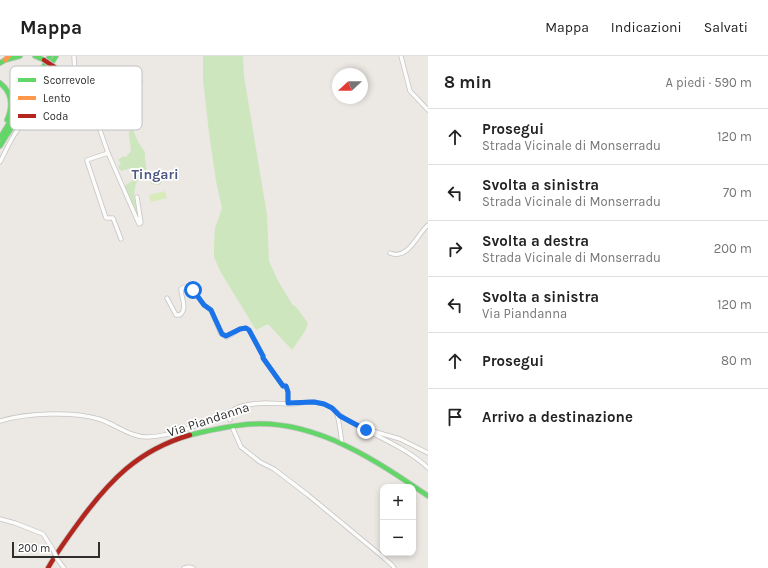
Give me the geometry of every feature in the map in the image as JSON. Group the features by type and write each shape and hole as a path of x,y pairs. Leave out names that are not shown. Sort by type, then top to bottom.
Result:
{"main road":[{"path":"0,63 9,56"},
{"path":"5,60 20,56"},
{"path":"35,56 53,66"},
{"path":"44,66 50,56"},
{"path":"50,66 56,56"},
{"path":"0,83 5,86 10,94"},
{"path":"0,134 10,114"},
{"path":"0,138 10,122"},
{"path":"0,145 10,129"},
{"path":"0,145 12,130"},
{"path":"48,568 90,507 118,475 136,461 160,446 204,430 252,423 281,426 306,431 342,444 384,466 428,496"}],"street":[{"path":"74,56 74,66"},
{"path":"401,56 410,92 428,110"},
{"path":"0,162 17,130"},
{"path":"100,130 108,153 139,224 141,222 137,197"},
{"path":"108,153 87,161 106,218 113,218 120,239"},
{"path":"390,253 397,254 411,247 421,232 428,225"},
{"path":"167,298 176,315 180,315 183,313 184,307 181,289 184,287 188,288 193,290 204,305 211,310 222,334 226,336 240,329 246,328 249,330 263,358 283,386 286,386 288,392 288,403"},
{"name":"Via Piandanna","path":"0,421 28,415 79,415 100,420 133,434 149,437 194,426 249,404 314,402 332,408 340,416 366,430"},
{"path":"337,412 342,444"},
{"path":"227,413 230,420"},
{"path":"234,429 241,447 260,462 274,469 308,495 383,557 394,568"},
{"path":"366,430 400,439 428,453"},
{"path":"366,430 403,450 422,462 428,468"},
{"path":"0,519 15,523 42,534 64,568"},
{"path":"184,568 193,568"}],"green space":[{"path":"203,56 243,56 244,76 267,215 269,261 277,279 292,304 308,323 305,331 292,350 268,324 256,330 220,271 214,257 215,228 222,208 216,181 209,133 203,80"},
{"path":"133,130 138,142 145,152 147,172 150,174 155,171 160,171 160,174 156,178 162,182 160,185 151,184 150,179 145,179 145,177 140,178 137,182 134,197 138,217 125,189 126,185 133,180 133,169 131,168 121,171 118,167 121,163 118,160 123,156 126,157 131,151 129,131"},
{"path":"165,191 167,198 151,202 149,195"}],"traffic: fast":[{"path":"0,63 20,56"},
{"path":"35,56 44,60"},
{"path":"44,66 50,56"},
{"path":"50,66 56,56"},
{"path":"0,83 10,95"},
{"path":"7,120 10,110"},
{"path":"0,138 10,122"},
{"path":"0,146 10,130"},
{"path":"190,435 253,424 277,425 301,429 323,436 367,457 428,496"}],"traffic: slow":[{"path":"5,60 9,56"}],"traffic: jam":[{"path":"44,60 53,66"},
{"path":"48,568 90,507 114,480 140,458 155,449 190,435"}],"district":[{"name":"Tingari","path":"155,174"}],"route":[{"path":"193,290 204,305 211,310 222,334 226,336 240,329 246,328 249,330 263,358 283,386 286,386 288,392 288,403 294,404 314,402 324,404 332,408 340,416 366,430"}]}
